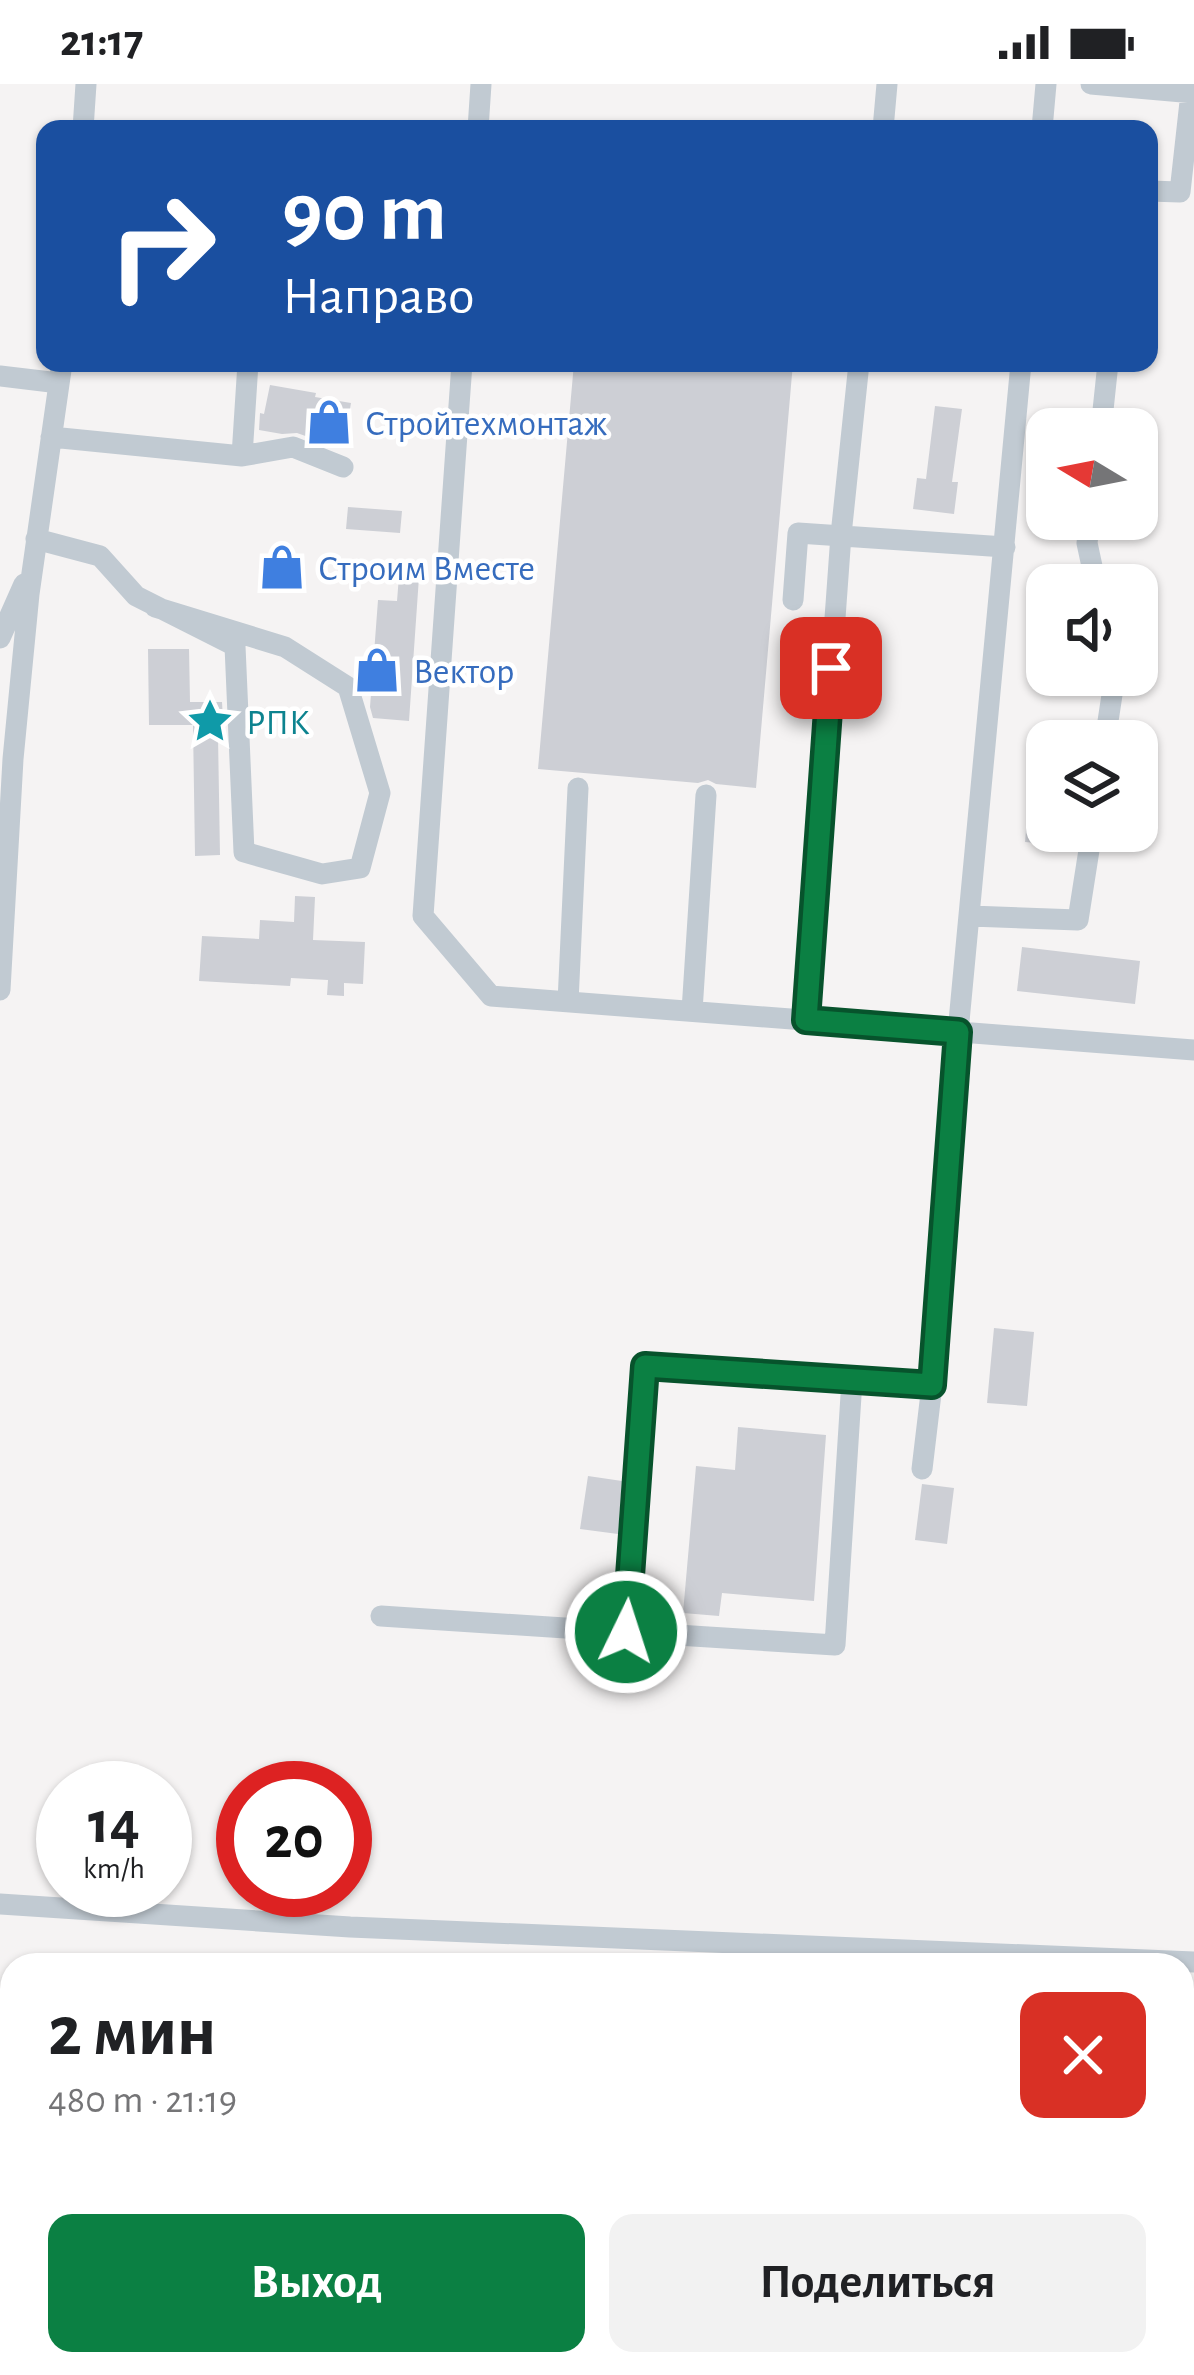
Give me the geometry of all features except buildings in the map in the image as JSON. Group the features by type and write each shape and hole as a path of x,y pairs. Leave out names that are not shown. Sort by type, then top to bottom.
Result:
{"street":[{"path":"84,120 86,84"},
{"path":"479,120 481,84"},
{"path":"884,120 887,84"},
{"path":"1043,120 1046,84"},
{"path":"1091,84 1192,93 1180,192 1158,191"},
{"path":"242,456 247,372"},
{"path":"461,372 423,916 491,996 1194,1049"},
{"path":"806,1020 841,535 858,372"},
{"path":"922,1469 1020,372"},
{"path":"1103,408 1107,372"},
{"path":"0,376 60,373 32,567 0,989"},
{"path":"51,437 242,456 293,447 343,467"},
{"path":"793,600 798,533 1005,547"},
{"path":"36,538 100,556 136,596 155,607 235,646 244,852 322,874 360,868 380,793 348,687 285,647 155,607"},
{"path":"0,638 32,567"},
{"path":"568,1002 578,788"},
{"path":"692,1011 706,795"},
{"path":"970,916 1078,920 1089,852"},
{"path":"381,1616 626,1632 645,1366 932,1385"},
{"path":"677,1635 835,1646 852,1380"},
{"path":"0,1904 350,1927 977,1953"}],"place":[{"name":"Стройтехмонтаж","path":"329,422"},
{"name":"Строим Вместе","path":"282,567"},
{"name":"Вектор","path":"377,670"},
{"name":"РПК","path":"210,721"}],"route":[{"path":"626,1632 645,1366 932,1385 958,1032 806,1020 831,668"}]}
